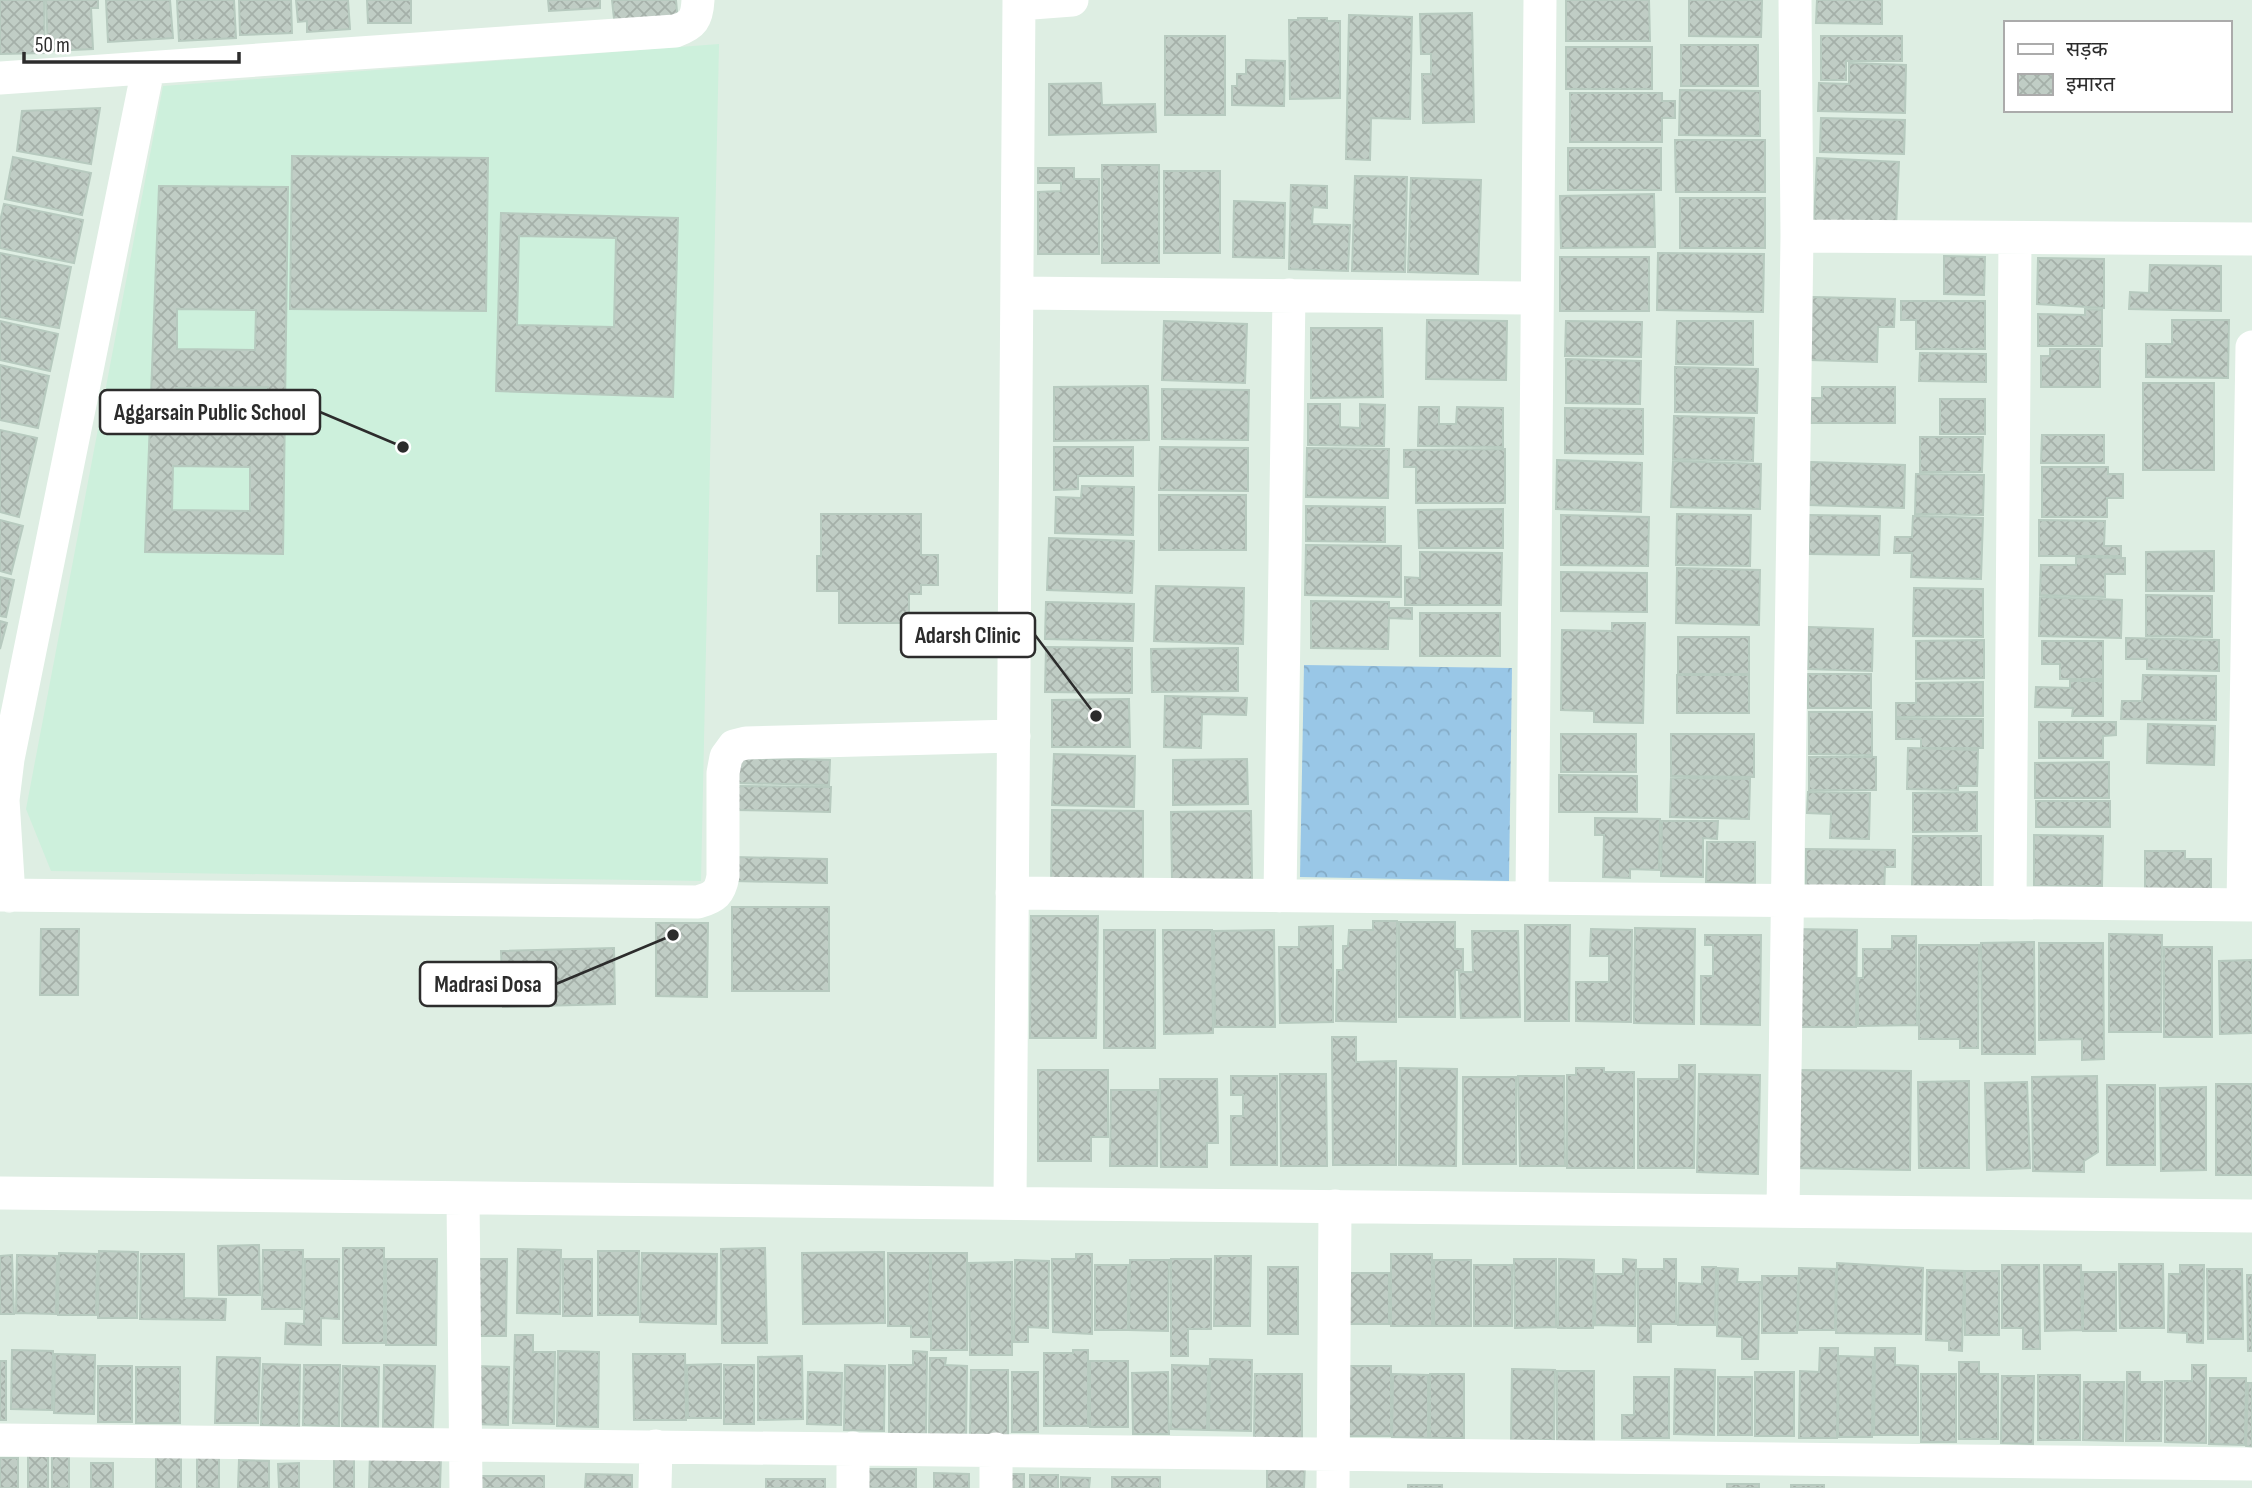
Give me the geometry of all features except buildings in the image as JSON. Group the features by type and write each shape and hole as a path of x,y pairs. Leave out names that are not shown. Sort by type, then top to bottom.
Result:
{"street":[{"path":"0,78 675,31 690,27 697,18 698,0"},
{"path":"1010,1203 1019,2 1072,0"},
{"path":"1532,898 1539,0"},
{"path":"1783,1211 1797,236 1796,0"},
{"path":"148,69 8,759 3,800 5,895 698,902 713,898 721,889 723,773 726,757 734,746 746,743 1014,736"},
{"path":"1797,236 2252,239"},
{"path":"2010,903 2015,237"},
{"path":"1017,293 1537,298"},
{"path":"1280,896 1289,295"},
{"path":"1012,893 2248,905 2252,347"},
{"path":"0,1193 2252,1216"},
{"path":"463,1198 466,1488"},
{"path":"1333,1488 1335,1206"},
{"path":"0,1440 1334,1453 2082,1475 2252,1464"},
{"path":"656,1446 656,1488"},
{"path":"852,1488 853,1448"},
{"path":"996,1449 996,1488"}],"shaded area":[{"path":"719,44 701,881 51,871 26,809 163,86"}],"green space":[{"path":"1304,665 1512,668 1509,881 1300,877"}],"place":[{"name":"Aggarsain Public School","path":"403,447"},
{"name":"Adarsh Clinic","path":"1096,716"},
{"name":"Madrasi Dosa","path":"673,935"}]}
